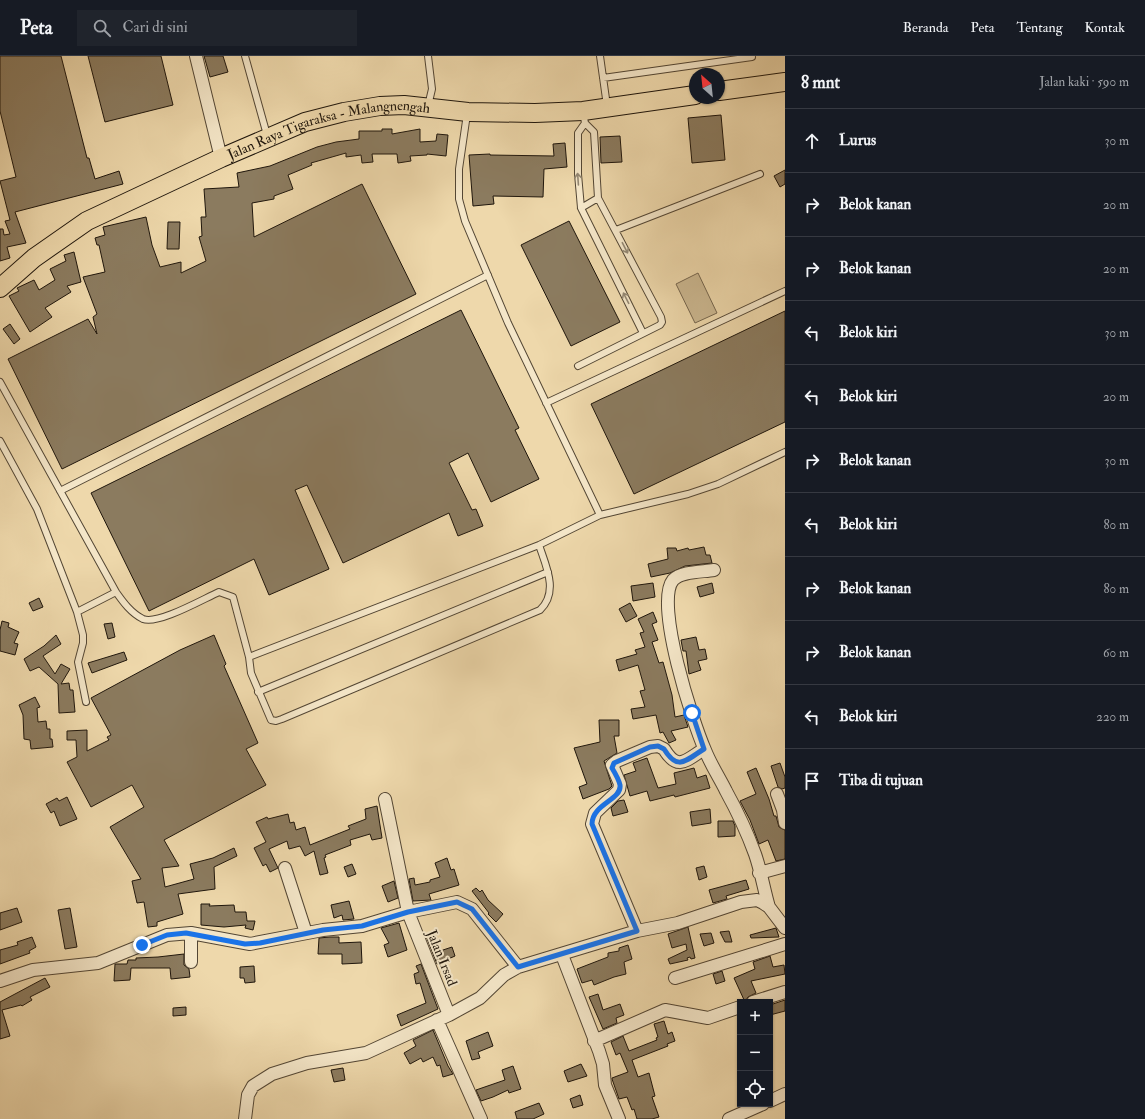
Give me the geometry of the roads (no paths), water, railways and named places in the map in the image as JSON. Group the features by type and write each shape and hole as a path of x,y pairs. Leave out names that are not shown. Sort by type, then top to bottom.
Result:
{"main road":[{"path":"725,90 785,82"},
{"name":"Jalan Raya Tigaraksa - Malangnengah","path":"0,288 34,258 63,236 87,221 221,158 305,122 344,112 380,106 404,105 468,112 535,113 584,117 607,107 689,96"}],"street":[{"path":"196,56 221,158"},
{"path":"714,570 678,576 671,584 667,602 672,647 704,749 739,815 756,856 759,873 769,907 785,928"},
{"path":"637,931 592,824 595,813 619,790 620,784 612,765 617,761 653,746 664,749 670,759 675,762 684,761 704,749"},
{"path":"777,794 783,810 785,823"},
{"name":"Jalan Irsad","path":"385,799 408,912 449,1015"},
{"path":"759,873 785,866"},
{"path":"285,868 306,933"},
{"path":"245,1119 248,1095 253,1086 272,1074 307,1063 366,1053 449,1015 480,998 504,975 518,967 562,955 637,931 678,923 741,902 757,900 769,907"},
{"path":"0,981 33,970 98,963 167,935 191,933 250,944 323,930 362,926 408,912 449,903 463,904 472,909 518,967"},
{"path":"191,933 191,962"},
{"path":"675,978 785,944"},
{"path":"562,955 603,1064 606,1085 619,1119"},
{"path":"763,999 785,992"},
{"path":"594,1041 665,1010 708,1018 737,1008"},
{"path":"437,1020 481,1119"},
{"path":"773,1100 785,1094"},
{"path":"729,1119 756,1107"}],"lane":[{"path":"245,56 268,137"},
{"path":"428,56 432,89 428,107"},
{"path":"600,56 607,107"},
{"path":"603,78 752,57"},
{"path":"468,112 459,169 459,199 465,221 508,323 600,515"},
{"path":"578,366 660,325 662,322 661,317 598,198 594,132 584,117"},
{"path":"584,117 578,133 578,174 581,208 643,333"},
{"path":"616,230 760,174"},
{"path":"581,208 598,198"},
{"path":"60,491 488,275"},
{"path":"546,403 785,291"},
{"path":"0,382 116,592 129,608 144,619 157,620 219,592 232,597 249,657 251,673 271,720 282,720 540,610 548,602 550,589 548,572 539,545"},
{"path":"0,441 37,509 77,612 83,635 83,643 78,662 86,702"},
{"path":"249,657 539,545 600,515 688,494 718,484 785,452"},
{"path":"258,692 548,572"},
{"path":"77,612 116,592"}]}
